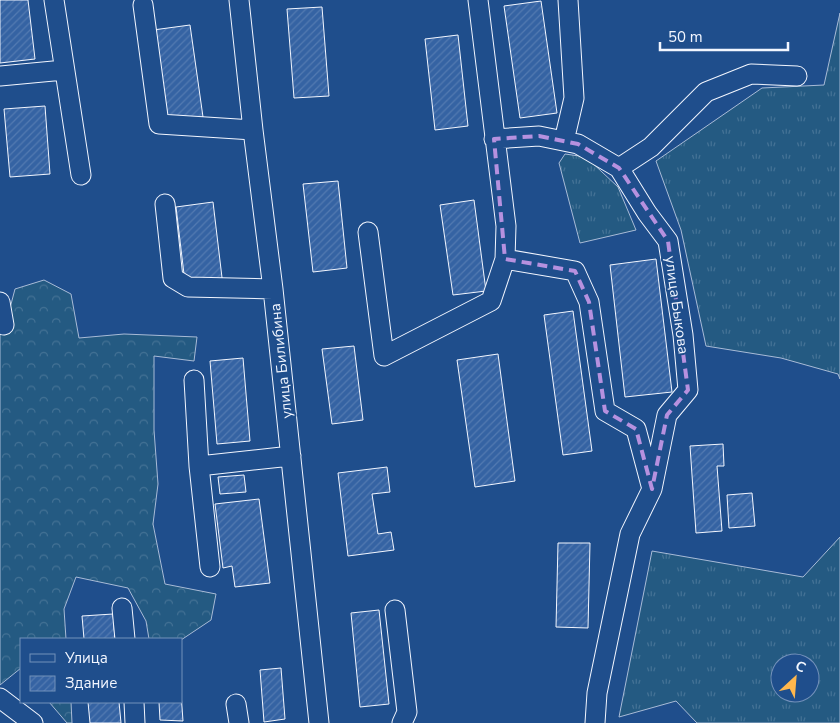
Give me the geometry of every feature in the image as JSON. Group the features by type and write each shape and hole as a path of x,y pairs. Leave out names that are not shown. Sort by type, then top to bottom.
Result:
{"street":[{"path":"54,0 81,175"},
{"name":"улица Билибина","path":"239,0 273,289 318,723"},
{"path":"368,232 384,356 491,301 506,259 506,226 478,0"},
{"path":"564,141 574,98 568,0"},
{"path":"143,5 159,124 253,130"},
{"path":"0,76 64,70"},
{"path":"618,168 651,147 706,92 751,74 797,76"},
{"name":"улица Быкова","path":"494,138 539,136 578,144 618,168 647,213 668,241 684,344 688,390 667,415 652,489 630,534 597,693 596,723"},
{"path":"165,204 173,278 188,288 273,289"},
{"path":"506,259 575,270 589,302 605,411 636,429 652,489"},
{"path":"0,302 4,325"},
{"path":"194,380 199,466 210,567"},
{"path":"199,466 290,456"},
{"path":"122,608 125,638"},
{"path":"395,610 407,712 402,723"},
{"path":"0,698 34,723"},
{"path":"134,703 135,723"},
{"path":"236,704 239,723"}],"highlighted area":[{"path":"539,136 578,144 619,168 668,241 688,390 667,415 652,489 636,429 605,411 589,302 575,271 505,259 494,139"}],"green space":[{"path":"840,13 840,379 838,374 781,358 706,346 681,230 656,161 762,88 824,85"},
{"path":"565,154 586,157 618,187 636,230 580,243 559,163"},
{"path":"44,280 71,294 79,338 124,334 197,337 194,361 154,356 154,430 158,484 153,524 165,584 216,594 211,620 182,639 149,638 146,621 128,588 76,577 64,609 66,638 20,638 20,669 0,685 0,326 5,327 15,289"},
{"path":"840,537 840,723 697,723 676,701 619,717 652,551 803,577"},
{"path":"50,703 71,703 72,723 67,723"}],"building":[{"path":"0,0 28,0 35,59 0,63"},
{"path":"541,1 557,113 520,118 504,6"},
{"path":"322,7 329,96 294,98 287,9"},
{"path":"190,25 203,117 166,122 153,30"},
{"path":"458,35 468,126 435,130 425,39"},
{"path":"45,106 50,174 10,177 4,109"},
{"path":"338,181 347,268 313,272 303,184"},
{"path":"474,200 486,291 453,295 440,205"},
{"path":"213,202 223,286 186,291 176,207"},
{"path":"656,259 672,392 625,397 610,265"},
{"path":"573,311 592,451 563,455 544,315"},
{"path":"354,346 363,420 332,424 322,349"},
{"path":"498,354 515,481 475,487 457,360"},
{"path":"243,358 250,441 217,444 210,361"},
{"path":"723,444 724,466 717,466 722,531 696,533 690,446"},
{"path":"387,467 390,492 372,494 378,534 391,532 394,550 348,556 338,473"},
{"path":"244,475 246,492 220,494 218,477"},
{"path":"752,493 755,526 729,528 727,495"},
{"path":"259,499 270,583 235,587 232,566 223,568 215,504"},
{"path":"558,543 590,543 588,628 556,627"},
{"path":"379,610 389,704 360,707 351,613"},
{"path":"113,614 115,638 84,638 82,616"},
{"path":"281,668 285,719 264,722 260,670"},
{"path":"88,703 119,703 121,723 90,723"},
{"path":"159,703 182,703 183,721 160,720"}]}
